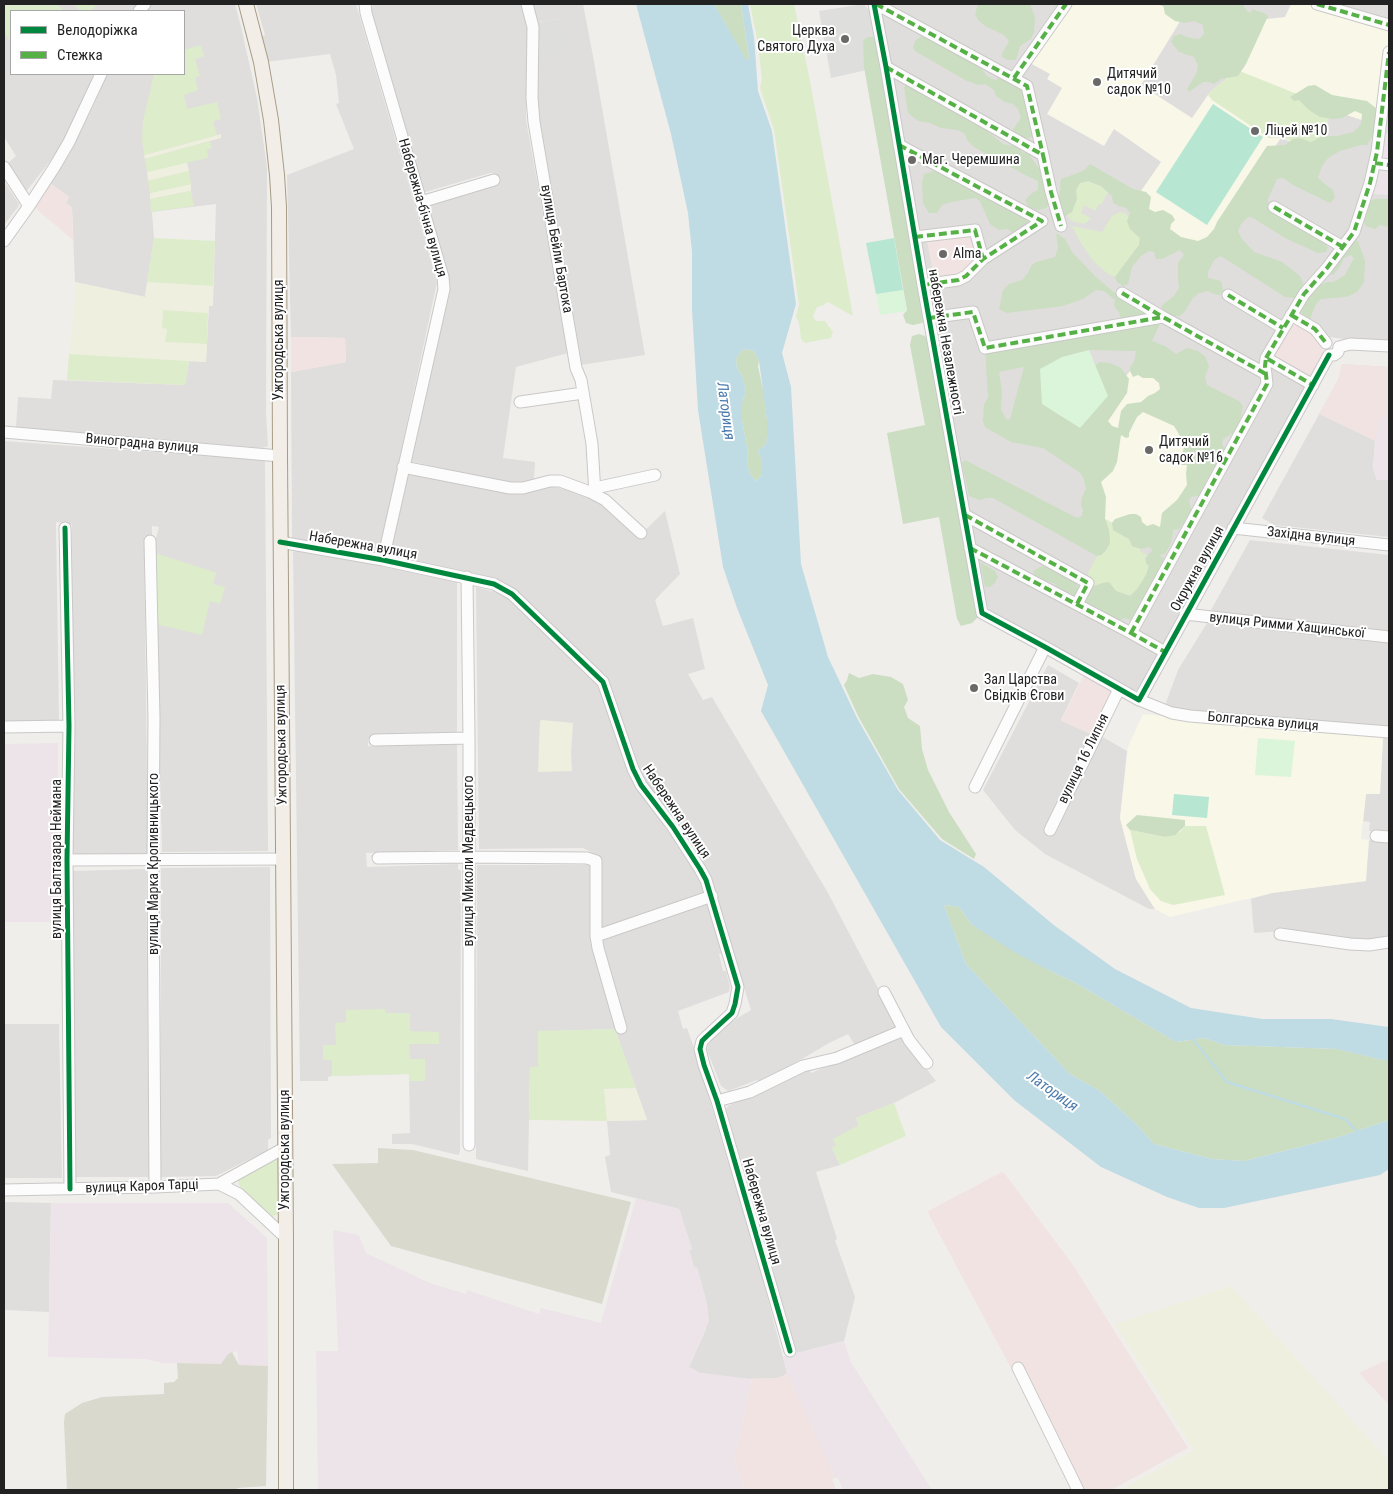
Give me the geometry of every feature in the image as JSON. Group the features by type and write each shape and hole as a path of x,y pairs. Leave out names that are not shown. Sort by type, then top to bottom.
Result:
{"main road":[{"name":"Ужгородська вулиця","path":"246,4 261,62 267,97 277,174 279,217 286,1147 286,1490"}],"street":[{"name":"Набережна-бічна вулиця","path":"365,4 366,13 443,277 444,289 383,560"},
{"name":"вулиця Бейли Бартока","path":"527,4 533,27 532,98 534,122 576,368 581,380 592,444 595,491"},
{"path":"875,4 1027,86 1051,192 1061,226"},
{"name":"набережна Незалежності","path":"875,4 982,613 1045,646"},
{"path":"1014,78 1066,4"},
{"path":"1317,4 1389,25"},
{"path":"1131,633 1267,384 1266,358 1304,294 1354,232 1375,163 1389,52"},
{"path":"886,67 1043,155"},
{"path":"4,241 29,206 69,142 101,75"},
{"path":"899,145 1042,221 983,259 966,276 958,280 923,285"},
{"path":"1375,163 1389,165"},
{"path":"4,167 29,206"},
{"path":"421,202 494,180"},
{"path":"1274,208 1343,247"},
{"path":"915,238 975,230 983,259"},
{"path":"1122,293 1266,374"},
{"path":"1228,295 1284,328"},
{"path":"929,318 973,312 985,348 1163,317"},
{"path":"1291,315 1315,329 1326,343 1325,349 1329,355"},
{"path":"1326,343 1333,341 1339,347 1357,344 1389,346"},
{"name":"Окружна вулиця","path":"1139,700 1329,355 1336,354 1339,347"},
{"path":"1266,358 1313,384"},
{"path":"520,402 583,393"},
{"name":"Виноградна вулиця","path":"4,432 280,456"},
{"path":"403,467 510,488 523,488 550,481 560,481 595,491 641,533"},
{"path":"595,491 655,475"},
{"path":"965,515 1088,583 1077,604"},
{"name":"вулиця Балтазара Неймана","path":"65,528 69,726 67,860 70,1189"},
{"name":"Західна вулиця","path":"1233,528 1389,545"},
{"name":"вулиця Марка Кропивницького","path":"150,541 154,718 156,1187"},
{"name":"Набережна вулиця","path":"280,542 383,560 494,584 512,594 603,682 633,769 641,785 673,827 700,869 712,896 738,986 732,1013 702,1041 700,1049 790,1351"},
{"path":"970,548 1164,652"},
{"name":"вулиця Миколи Медвецького","path":"467,577 469,1146"},
{"name":"вулиця Римми Хащинської","path":"1185,614 1389,637"},
{"path":"975,787 1045,646 1139,700"},
{"name":"вулиця 16 Липня","path":"1050,830 1119,689"},
{"name":"Болгарська вулиця","path":"1139,700 1172,713 1190,716 1389,732"},
{"path":"4,727 69,726"},
{"path":"375,740 469,738"},
{"path":"1376,836 1389,837"},
{"path":"378,858 587,858 596,861 596,936 621,1028"},
{"path":"67,860 284,859"},
{"path":"596,936 712,896"},
{"path":"1280,934 1350,944 1369,945 1389,942"},
{"path":"884,992 904,1030 927,1064"},
{"path":"717,1101 750,1092 803,1066 837,1058 904,1030"},
{"name":"вулиця Кароя Тарці","path":"4,1190 219,1184 286,1147"},
{"path":"219,1184 239,1194 286,1238"},
{"path":"1018,1368 1078,1490"}],"shaded area":[{"path":"4,4 139,4 135,10 10,10 10,75 94,75 65,138 54,156 25,193 8,163 16,156 4,137"},
{"path":"151,4 235,4 257,98 267,167 266,414 268,446 262,448 16,427 18,397 51,399 53,380 185,385 189,361 206,362 209,306 213,306 216,204 152,212 154,238 145,297 75,282 72,208 66,203 69,197 50,183 69,155 107,75 185,75 185,10 146,10"},
{"path":"256,4 356,4 437,282 379,555 292,539 291,372 346,362 345,338 291,337 287,175 354,149 336,104 339,103 336,75 330,54 266,62 261,37 265,35"},
{"path":"373,4 522,4 530,37 526,73 526,120 568,353 516,367 503,458 535,462 534,480 513,484 410,461 448,287 426,204 500,183 494,173 490,173 422,193 371,11"},
{"path":"531,4 583,4 645,355 581,365 536,104 538,61 562,19 537,22"},
{"path":"864,4 871,13 880,67 831,78 819,11"},
{"path":"877,4 1389,4 1389,344 1328,337 1324,343 1312,382 1143,687 1137,690 1131,690 990,610 986,605"},
{"name":"Ліцей №10","path":"1070,4 1157,4 1184,15 1141,85 1192,118 1210,92 1237,70 1258,20 1285,17 1291,4 1311,4 1389,30 1389,43 1377,109 1376,125 1329,109 1325,154 1281,138 1199,256 1134,201 1161,162 1114,129 1104,146 1047,114 1062,88 1047,79 1050,74 1030,63"},
{"path":"562,19 565,54 538,61 537,22"},
{"path":"1384,133 1389,134 1389,195 1371,194"},
{"path":"4,181 19,204 4,225"},
{"path":"50,183 69,197 66,203 72,208 73,240 34,207"},
{"path":"975,230 983,259 966,276 935,284 926,236"},
{"path":"1292,317 1324,343 1323,352 1326,355 1312,382 1269,357"},
{"path":"291,337 345,338 346,362 291,372"},
{"name":"Дитячий садок №16","path":"1147,352 1238,403 1158,548 1105,519 1080,428"},
{"path":"1342,364 1389,367 1375,441 1373,468 1377,480 1389,480 1389,537 1274,525 1262,518 1339,378"},
{"path":"1342,364 1389,367 1389,418 1380,417 1375,441 1319,414 1339,378"},
{"path":"1380,417 1389,418 1389,480 1377,480 1373,468 1375,441"},
{"path":"4,441 265,460 268,851 162,852 154,546 159,527 152,526 152,535 144,537 148,854 73,855 72,525 56,522 59,721 5,723"},
{"path":"407,471 472,484 547,486 570,490 602,502 638,537 665,511 680,574 655,600 663,626 693,618 705,669 688,674 703,700 712,697 828,893 899,1028 856,1047 848,1034 829,1043 760,1084 757,1080 728,1091 721,1086 707,1050 708,1045 712,1037 731,1022 751,1010 709,874 661,801 658,802 653,791 646,783 638,766 608,682 505,582 387,556"},
{"path":"1250,540 1389,555 1389,632 1232,615 1211,610"},
{"path":"293,552 332,556 457,582 457,734 368,738 368,746 457,743 458,850 366,853 367,867 458,864 458,869 461,871 460,1152 458,1155 412,1144 392,1144 392,1134 410,1133 409,1074 332,1076 328,1077 328,1081 300,1081"},
{"path":"476,587 503,594 515,601 601,687 624,762 637,787 699,876 704,892 600,929 600,857 583,848 479,849"},
{"path":"1207,623 1389,643 1389,729 1164,708 1178,670"},
{"path":"1048,665 1079,683 1061,720 1093,735 1045,831 1053,835 1101,736 1127,751 1120,818 1136,879 1155,909 1149,909 1045,854 1015,830 983,790"},
{"path":"1085,673 1115,691 1093,735 1061,721"},
{"path":"1143,714 1383,737 1380,794 1366,794 1361,839 1369,840 1366,881 1272,893 1170,917 1155,909 1136,879 1120,818 1128,747"},
{"path":"1383,737 1389,737 1389,833 1369,831 1370,822 1363,821 1366,794 1380,793"},
{"path":"58,743 58,922 4,922 4,744"},
{"path":"1369,840 1389,842 1389,939 1373,942 1284,931 1254,933 1251,899 1272,893 1365,881"},
{"path":"477,865 593,865 596,956 615,1029 553,1031 538,1067 530,1068 528,1171 476,1159"},
{"path":"270,867 271,1138 268,1140 268,1150 216,1176 161,1177 161,868"},
{"path":"146,869 149,1177 75,1177 72,871"},
{"path":"709,903 723,953 719,954 723,971 726,971 730,987 729,992 678,1011 683,1029 687,1028 694,1048 759,1265 787,1373 777,1378 747,1379 700,1373 689,1367 706,1329 697,1267 694,1268 689,1250 692,1249 679,1209 611,1192 605,1157 610,1155 607,1121 647,1120 616,1032 625,1029 600,941"},
{"path":"4,1024 59,1024 62,1178 4,1178"},
{"path":"903,1034 914,1053 936,1081 894,1103 856,1118 859,1125 832,1148 840,1165 816,1172 837,1239 835,1240 855,1297 844,1341 797,1353 726,1109 728,1106 809,1067 811,1073"},
{"path":"378,1148 413,1150 631,1202 602,1304 391,1246 332,1164 378,1163"},
{"path":"1002,1172 1073,1265 1188,1448 1111,1490 1078,1490 1018,1368 1012,1370 929,1215 928,1211"},
{"path":"636,1198 679,1209 692,1249 689,1250 694,1267 697,1267 707,1303 709,1321 689,1367 700,1373 752,1379 734,1461 745,1490 318,1490 316,1351 338,1351 333,1230 359,1235 366,1253 430,1283 466,1294 467,1290 539,1314 541,1308 601,1323"},
{"path":"4,1202 51,1203 49,1312 4,1310"},
{"path":"51,1203 228,1203 267,1238 268,1366 239,1365 237,1351 228,1354 222,1364 162,1363 146,1359 48,1357"},
{"path":"844,1341 851,1362 932,1490 843,1490 838,1478 835,1478 787,1373 783,1357"},
{"path":"232,1352 239,1365 268,1366 266,1486 237,1488 237,1490 67,1490 65,1414 82,1403 102,1397 164,1394 164,1383 174,1382 178,1378 177,1363 221,1364 228,1354"},
{"path":"1389,1359 1389,1405 1359,1373"},
{"path":"787,1373 835,1478 832,1479 836,1490 745,1490 734,1461 752,1379 777,1378"}],"green space":[{"path":"4,4 57,4 63,10 10,10 10,41 4,32"},
{"path":"73,4 97,4 92,10 80,10"},
{"path":"714,4 741,4 749,58 747,62"},
{"path":"750,4 794,4 853,316 828,302 817,307 813,316 816,321 825,321 833,332 831,338 805,343 801,339 796,316 799,305 774,130 760,88 762,79 758,44"},
{"path":"978,4 1030,4 1035,17 1034,32 1031,39 1020,46 1016,60 1008,60 1002,57 1009,41 1004,35 985,26 978,20 975,14"},
{"path":"1163,4 1240,4 1248,12 1251,12 1252,9 1268,16 1246,64 1238,76 1221,79 1214,84 1203,82 1189,92 1187,89 1197,72 1198,65 1194,57 1179,52 1171,42 1174,36 1180,34 1199,39 1204,34 1203,25 1194,21 1185,23 1175,21 1165,14"},
{"path":"927,35 979,65 987,76 995,80 1001,77 1022,89 1033,133 1032,137 1025,139 1012,131 1021,118 1018,109 1013,104 1005,102 996,96 994,90 985,84 978,85 965,80 915,51 913,48 915,41"},
{"path":"867,37 875,37 928,314 922,323 913,325 906,323 903,315 907,310 864,67 863,41"},
{"path":"201,45 204,56 195,59 200,76 195,78 198,90 184,95 187,109 217,102 221,119 213,121 217,135 144,155 142,139 143,121 154,75 185,75 185,50"},
{"path":"1237,70 1317,102 1329,109 1325,154 1281,137 1269,138 1212,100 1208,95 1210,92"},
{"path":"906,85 946,106 987,131 1003,144 1018,147 1022,152 1029,154 1037,166 1052,176 1056,182 1056,193 1050,204 1046,208 1038,210 1030,209 1025,200 1038,190 1038,181 974,147 967,140 965,134 958,130 941,128 930,123 918,121 908,113 904,87"},
{"path":"1315,85 1332,95 1367,101 1377,109 1374,134 1367,145 1340,151 1328,158 1322,166 1318,178 1333,190 1335,198 1330,203 1283,178 1277,179 1268,199 1268,206 1273,211 1321,240 1328,247 1326,252 1318,253 1285,238 1253,218 1248,217 1241,224 1238,231 1242,239 1254,252 1282,262 1300,276 1303,283 1301,290 1295,298 1285,297 1221,256 1214,260 1208,272 1208,278 1221,281 1223,290 1220,295 1208,291 1199,293 1192,299 1180,316 1171,316 1161,306 1174,296 1179,288 1178,263 1184,255 1180,250 1162,259 1156,259 1154,252 1149,251 1141,256 1132,267 1128,284 1123,286 1117,282 1115,277 1139,245 1140,238 1130,229 1127,221 1130,213 1126,208 1113,203 1112,196 1101,186 1088,181 1080,183 1076,190 1077,199 1072,212 1055,219 1051,210 1059,200 1061,179 1083,171 1090,164 1133,189 1146,192 1151,197 1149,209 1155,212 1163,210 1172,215 1175,220 1171,224 1170,229 1181,237 1198,241 1207,237 1267,146 1285,145 1293,139 1299,138 1311,142 1323,136 1337,136 1354,132 1361,124 1362,114 1355,111 1342,118 1320,117 1299,100 1294,101 1290,97 1308,86"},
{"path":"1213,104 1263,137 1207,225 1156,192"},
{"path":"221,134 221,138 145,159 144,155"},
{"path":"210,141 212,148 207,149 208,158 147,172 145,159"},
{"path":"187,162 189,171 148,181 147,172"},
{"path":"189,171 191,184 150,193 148,181"},
{"path":"934,171 985,194 989,200 1015,211 1027,220 1028,224 1015,234 1007,229 999,230 990,224 980,201 975,198 951,202 942,205 937,213 929,213 923,203 922,183 924,174"},
{"path":"1088,181 1101,186 1108,192 1101,205 1099,204 1095,211 1084,205 1081,213 1091,218 1087,222 1084,224 1071,221 1067,215 1072,212 1076,190 1080,183"},
{"path":"191,184 191,191 150,199 150,193"},
{"path":"191,191 194,206 151,212 150,199"},
{"path":"1389,199 1389,227 1380,225 1375,229 1366,226 1362,220 1369,201"},
{"path":"1120,212 1125,213 1129,217 1127,221 1140,237 1139,245 1115,277 1108,274 1094,262 1072,226 1102,232 1112,216"},
{"path":"1056,233 1065,239 1072,252 1095,276 1125,302 1142,310 1145,314 1129,319 1121,319 1119,312 1114,306 1115,300 1104,291 1096,290 1083,299 1063,306 1007,313 999,309 1003,290 1009,284 1022,280 1036,262 1055,257 1058,248"},
{"path":"154,238 215,241 213,286 147,282"},
{"path":"894,238 903,290 876,294 866,243"},
{"path":"1354,241 1358,241 1365,261 1364,282 1357,292 1346,297 1321,299 1316,304 1310,319 1305,318 1301,312 1305,300 1319,285 1333,282 1345,275 1354,258 1351,255 1344,258 1333,275 1329,273"},
{"path":"75,282 145,297 147,282 213,286 212,306 209,306 208,313 163,310 162,328 167,329 165,342 207,344 206,362 69,354 75,301"},
{"path":"903,290 907,311 880,315 876,294"},
{"path":"163,310 208,313 207,344 165,342 167,329 162,328"},
{"path":"1163,317 1152,341 1165,346 1176,354 1187,348 1198,351 1205,356 1209,366 1205,377 1207,385 1239,401 1243,406 1239,426 1235,432 1223,439 1222,444 1225,449 1215,467 1214,474 1206,481 1203,492 1198,496 1191,497 1189,501 1192,511 1179,529 1173,530 1172,540 1166,553 1159,556 1163,557 1164,562 1134,617 1130,620 1125,618 1120,620 1086,605 1084,600 1094,586 1103,583 1109,582 1116,591 1130,596 1137,589 1146,575 1149,566 1146,563 1146,558 1153,549 1148,547 1141,549 1132,546 1129,539 1113,530 1112,523 1115,519 1136,514 1141,517 1142,522 1147,526 1153,524 1160,527 1162,513 1177,500 1187,485 1187,465 1181,465 1180,461 1185,444 1174,426 1143,412 1137,417 1129,437 1126,438 1121,435 1117,462 1113,471 1101,482 1106,497 1105,519 1109,530 1110,543 1101,555 1097,556 993,498 980,500 969,496 962,463 965,460 1077,518 1082,516 1082,497 1086,489 1083,477 1079,472 1043,448 1011,442 985,427 983,421 984,405 988,397 985,348","holes":["1089,350 1136,351 1134,362 1130,367 1133,377 1138,375 1143,378 1153,378 1159,383 1160,389 1155,393 1141,402 1127,404 1121,411 1118,428 1112,426 1108,421 1127,393 1129,379 1121,368 1110,363 1100,362 1088,370","1024,367 1010,419 1007,420 1001,410 1002,391 999,372"]},
{"path":"919,334 925,336 934,347 982,613 972,623 961,626 957,619 939,517 903,524 887,433 925,425 910,345 912,336"},
{"path":"745,349 754,351 759,361 758,366 767,420 766,444 758,451 762,461 762,475 756,481 750,474 748,467 748,453 742,420 742,404 746,390 742,376 737,368 736,359 741,351"},
{"path":"1089,350 1108,396 1080,428 1042,404 1040,369 1062,357"},
{"path":"69,354 189,361 185,385 67,380"},
{"path":"1105,519 1112,523 1114,530 1129,539 1132,546 1141,549 1140,551 1148,556 1144,558 1149,566 1146,575 1137,590 1130,596 1116,591 1103,583 1094,586 1095,582 1088,577 1088,573 1097,556 1106,550 1110,543"},
{"path":"155,553 214,572 216,573 213,584 225,587 220,604 210,601 202,635 156,624"},
{"path":"980,562 995,571 998,577 990,587 985,587"},
{"path":"1042,566 1055,569 1075,582 1079,588 1077,593 1072,596 1065,594 1054,583 1039,580 1033,571"},
{"path":"849,673 859,678 873,674 891,677 903,684 908,700 904,707 908,718 920,726 922,749 928,770 949,812 976,854 974,859 942,839 899,789 858,716 844,685"},
{"path":"540,721 573,723 572,771 538,772"},
{"path":"1258,738 1295,741 1291,777 1255,775"},
{"path":"1174,794 1209,797 1207,818 1172,815"},
{"path":"1137,815 1185,820 1185,826 1175,835 1165,837 1130,830 1126,825"},
{"path":"1185,826 1206,826 1225,895 1173,905 1161,901 1150,889 1137,859 1130,830 1165,837 1180,832"},
{"path":"944,905 959,907 972,925 1176,1042 1204,1038 1224,1045 1338,1049 1389,1060 1389,1120 1339,1137 1244,1161 1212,1159 1154,1144 1136,1124 1100,1091 1070,1074 966,964"},
{"path":"385,1009 385,1013 410,1013 410,1031 439,1032 439,1044 409,1044 410,1059 425,1059 425,1081 409,1081 409,1074 332,1076 332,1060 323,1060 323,1045 336,1045 335,1023 346,1022 346,1010"},
{"path":"615,1029 636,1088 604,1089 607,1121 529,1120 530,1067 538,1067 538,1031"},
{"path":"604,1089 636,1089 647,1120 607,1121"},
{"path":"894,1103 906,1136 840,1165 832,1148 836,1146 833,1139 859,1125 856,1118"},
{"path":"275,1158 279,1163 279,1211 277,1215 272,1216 268,1215 240,1187 238,1181"},
{"path":"1231,1286 1389,1461 1389,1490 1121,1490 1194,1450 1115,1324"}],"water":[{"path":"636,4 714,4 747,61 749,58 741,4 748,4 754,37 758,91 772,131 796,304 782,353 791,387 801,564 828,657 857,718 898,790 940,840 984,867 1055,926 1115,969 1191,1008 1262,1019 1331,1019 1389,1027 1389,1060 1337,1049 1224,1045 1204,1038 1176,1042 1074,982 1014,952 972,925 959,907 944,905 966,964 1070,1074 1100,1091 1136,1124 1154,1144 1212,1159 1244,1161 1339,1137 1389,1120 1389,1169 1380,1175 1224,1208 1199,1208 1167,1197 1101,1167 1014,1100 941,1027 761,711 768,685 737,608 723,567 698,410 692,310 692,252 688,213 671,134","holes":["745,349 754,351 759,361 767,420 766,444 758,451 762,461 762,475 756,481 750,474 748,467 748,453 742,420 742,404 746,390 742,376 737,368 736,359 741,351"]}],"waterway":[{"name":"Латориця","path":"1191,1037 1227,1082 1345,1119 1358,1132"}],"marked path":[{"path":"876,4 1027,86 1043,155"},
{"path":"1014,78 1066,4"},
{"path":"1317,4 1389,25"},
{"path":"1266,358 1304,294 1327,268 1354,232 1370,183 1377,152 1389,52"},
{"path":"886,67 1043,155 1061,226"},
{"path":"899,145 1042,221 983,259 966,276 958,280 923,285"},
{"path":"1375,163 1389,165"},
{"path":"1274,207 1343,247"},
{"path":"915,237 975,230 983,259"},
{"path":"1122,293 1163,317"},
{"path":"1228,295 1283,328"},
{"path":"929,318 973,312 985,348 1163,317 1266,374"},
{"path":"1291,315 1315,329 1326,343"},
{"path":"1131,633 1267,384 1266,358 1313,385"},
{"path":"965,515 1088,583 1077,604"},
{"path":"970,548 1165,652"}],"cycle path":[{"path":"874,4 982,613 1139,700 1329,355"},
{"path":"65,528 69,726 67,860 70,1189"},
{"path":"280,542 383,560 494,584 512,594 603,682 633,769 641,785 673,827 706,880 738,987 732,1013 702,1041 700,1049 790,1351"}],"place":[{"name":"Церква Святого Духа","path":"845,39"},
{"name":"Дитячий садок №10","path":"1097,82"},
{"name":"Ліцей №10","path":"1255,131"},
{"name":"Маг. Черемшина","path":"912,160"},
{"name":"Alma","path":"943,254"},
{"name":"Дитячий садок №16","path":"1149,450"},
{"name":"Зал Царства Свідків Єгови","path":"974,688"}]}
